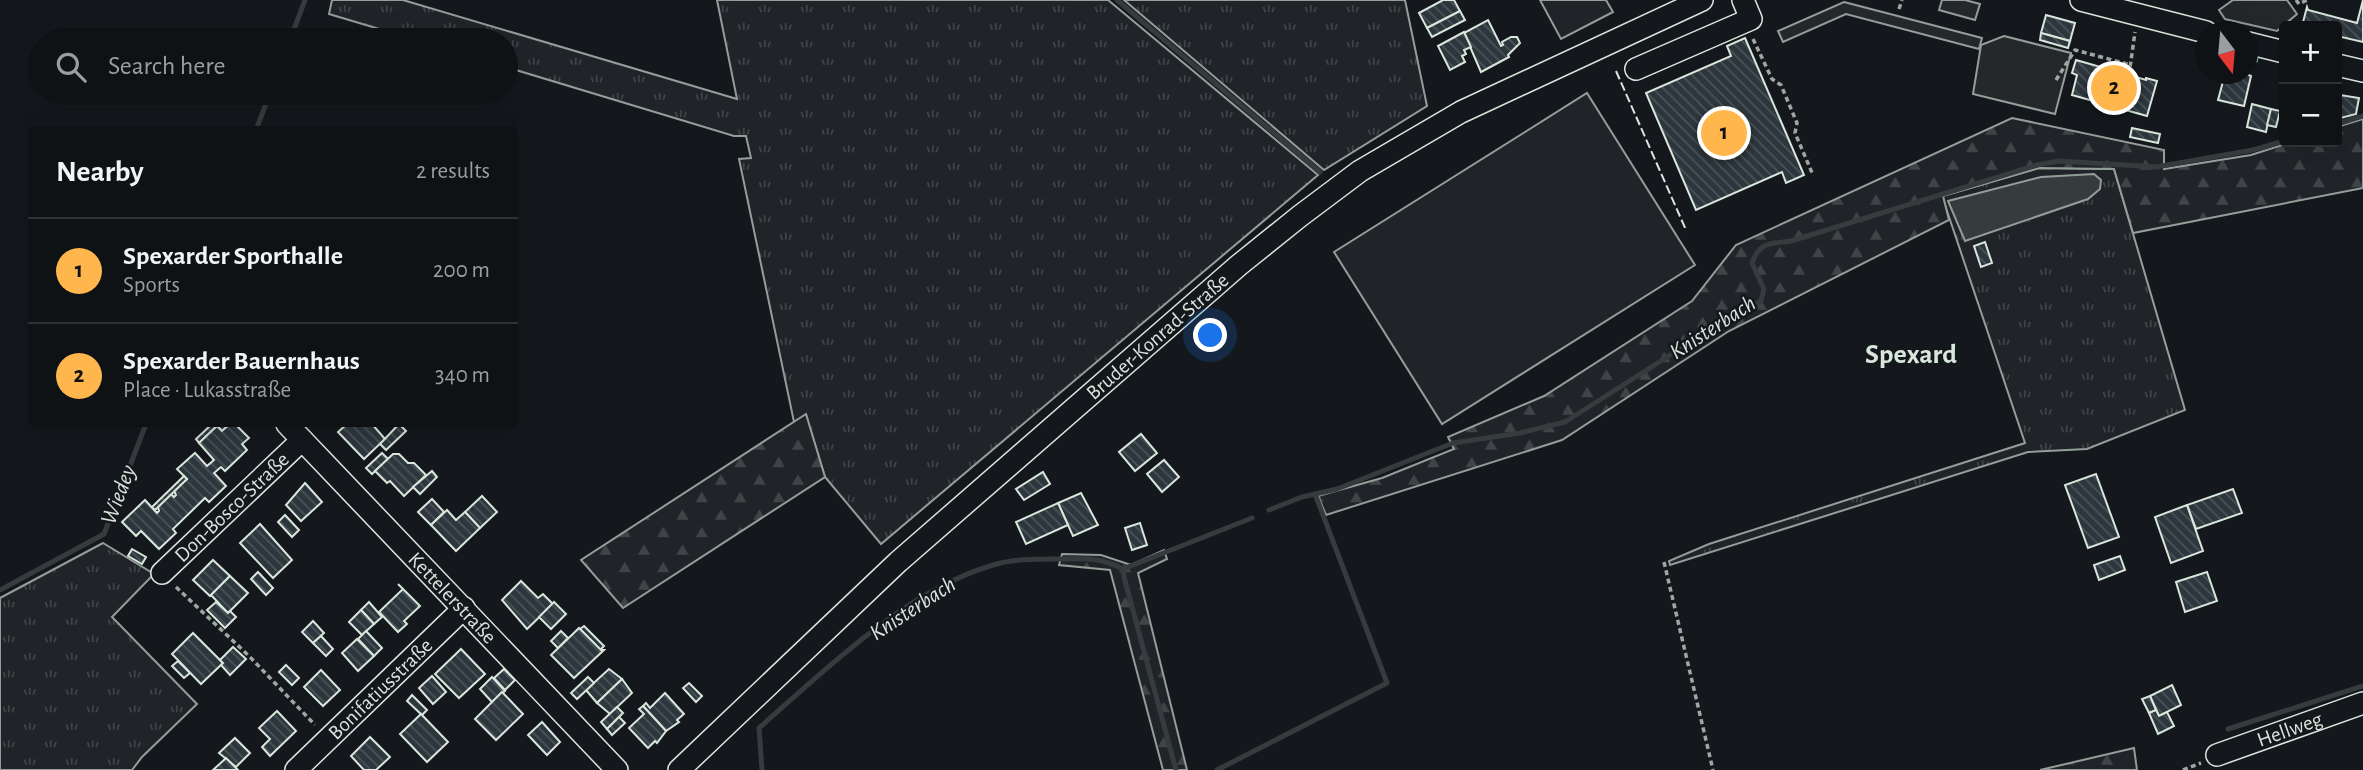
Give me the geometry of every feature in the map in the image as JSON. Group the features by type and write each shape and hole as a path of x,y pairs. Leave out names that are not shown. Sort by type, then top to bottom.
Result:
{"street":[{"name":"Bruder-Konrad-Straße","path":"679,770 898,562 1239,265 1300,216 1360,171 1461,112 1702,0"},
{"path":"2081,0 2195,29"},
{"path":"1636,69 1750,17"},
{"path":"2258,46 2279,51"},
{"path":"2342,66 2363,71"},
{"name":"Kettelerstraße","path":"290,427 617,770"},
{"name":"Don-Bosco-Straße","path":"162,573 302,440"},
{"name":"Bonifatiusstraße","path":"296,770 464,608"},
{"name":"Hellweg","path":"2217,755 2363,703"}],"path":[{"path":"1899,9 1902,0"},
{"path":"2296,0 2299,4 2306,0"},
{"path":"1750,17 1753,38 1772,79 1781,85 1797,123 1795,133 1813,174"},
{"path":"2129,75 2135,35"},
{"path":"2056,80 2075,50 2131,65"},
{"path":"1664,562 1713,770"},
{"path":"162,573 249,656 328,739"}],"green space":[{"path":"332,0 403,0 497,28 376,28 329,14"},
{"path":"717,0 1108,0 1318,175 881,544 825,477 806,415 794,422 739,159 751,158 746,136 734,136 518,71 518,34 737,99"},
{"path":"1124,0 1405,0 1427,106 1324,170"},
{"path":"1540,0 1606,0 1613,12 1561,39"},
{"path":"1587,93 1695,265 1442,424 1334,252"},
{"path":"2012,118 2164,150 2164,169 2251,155 2279,146 2342,147 2342,125 2363,119 2363,188 2133,233 2114,169 2039,168 1943,196 1949,220 1729,331 1562,440 1326,515 1318,496 1382,478 1454,449 1448,437 1544,396 1692,301 1736,245"},
{"path":"2039,168 2114,169 2185,410 2087,449 2028,452 1670,565 1669,561 1709,544 2025,443 1942,196"},
{"path":"806,414 825,477 623,608 581,560"},
{"path":"103,543 154,574 112,617 197,704 132,770 0,770 0,598"},
{"path":"1164,550 1167,559 1138,573 1187,770 1163,770 1110,570 1059,565 1062,554 1101,555 1131,565"},
{"path":"2134,748 2137,770 2040,770"}],"shaded area":[{"path":"1942,0 1965,0 1980,4 1975,20 1939,10"},
{"path":"2233,0 2287,0 2297,14 2289,21 2279,21 2277,31 2258,27 2258,21 2225,19 2219,10"},
{"path":"1844,2 1982,38 1979,49 1846,14 1783,42 1778,31"},
{"path":"2004,36 2071,53 2055,114 1973,94 1981,45"},
{"path":"2094,174 2101,180 2100,189 2088,199 1965,241 1948,201 2041,177"}],"building":[{"path":"1443,0 1454,0 1460,11 1427,28 1419,13"},
{"path":"2363,0 2363,42 2342,37 2342,21 2303,21 2307,7 2308,10 2357,23"},
{"path":"1460,11 1465,20 1432,37 1427,28"},
{"path":"2046,15 2075,23 2070,41 2041,33"},
{"path":"1488,20 1501,46 1502,42 1511,37 1517,37 1520,43 1509,57 1481,72 1464,33"},
{"path":"1464,32 1471,47 1464,50 1466,54 1462,56 1465,62 1450,70 1438,46"},
{"path":"2041,33 2070,41 2068,48 2040,40"},
{"path":"1745,38 1804,175 1786,183 1782,172 1696,210 1646,93 1731,56 1727,46"},
{"path":"2076,60 2157,81 2147,116 2072,95 2077,75 2072,73"},
{"path":"2222,84 2249,84 2244,106 2218,100"},
{"path":"2342,95 2359,98 2356,114 2342,118"},
{"path":"2252,104 2271,109 2266,132 2247,127"},
{"path":"2271,109 2279,111 2276,127 2267,125"},
{"path":"2132,128 2160,134 2158,143 2130,137"},
{"path":"1985,242 1992,263 1981,267 1974,246"},
{"path":"209,427 216,427 199,443 196,439"},
{"path":"216,427 222,431 227,427 238,427 249,438 242,444 247,450 225,471 221,467 214,473 226,486 209,502 205,498 173,529 176,533 159,549 141,531 136,536 122,522 145,500 157,513 158,507 171,494 174,497 174,491 187,479 177,469 195,453 207,466 214,460 199,443"},
{"path":"344,427 375,427 385,439 364,459 338,432"},
{"path":"396,427 402,427 406,431 386,450 380,444"},
{"path":"1141,434 1157,453 1135,471 1119,452"},
{"path":"382,453 388,459 372,474 366,468"},
{"path":"393,454 399,454 408,463 414,463 426,475 404,496 390,481 387,483 375,471"},
{"path":"1164,460 1179,477 1162,492 1147,474"},
{"path":"432,471 437,477 420,494 413,487"},
{"path":"1043,472 1050,484 1024,500 1016,489"},
{"path":"2096,474 2119,537 2088,548 2065,485"},
{"path":"184,476 187,479 155,510 152,507"},
{"path":"305,483 322,502 301,521 286,505"},
{"path":"2233,489 2242,513 2196,529 2187,505"},
{"path":"1081,493 1098,525 1073,536 1058,503"},
{"path":"482,496 497,512 480,528 465,512"},
{"path":"432,499 444,512 431,525 418,512"},
{"path":"1058,503 1068,525 1026,544 1016,522"},
{"path":"2187,505 2203,551 2171,563 2155,517"},
{"path":"447,510 456,520 465,512 480,528 456,551 431,525"},
{"path":"285,515 299,530 292,537 278,522"},
{"path":"1140,523 1147,545 1132,550 1125,528"},
{"path":"260,524 292,560 273,578 240,543"},
{"path":"132,549 146,557 142,564 128,556"},
{"path":"2120,556 2125,570 2099,580 2094,565"},
{"path":"213,560 230,576 210,596 193,580"},
{"path":"258,572 273,588 266,595 251,579"},
{"path":"2207,572 2217,601 2185,612 2176,582"},
{"path":"230,576 248,593 228,613 211,595"},
{"path":"521,581 538,598 543,594 553,604 527,629 502,600"},
{"path":"403,589 420,606 404,621 407,624 398,632 379,612"},
{"path":"216,602 236,617 225,628 207,610"},
{"path":"369,602 382,617 374,624 361,610"},
{"path":"554,602 566,614 551,629 539,617"},
{"path":"361,610 374,624 362,635 349,622"},
{"path":"313,621 324,633 313,643 302,632"},
{"path":"584,626 604,646 600,650 580,629"},
{"path":"579,628 604,650 574,678 551,655"},
{"path":"366,631 382,648 374,656 358,639"},
{"path":"561,631 568,638 558,648 551,641"},
{"path":"193,633 223,663 201,684 172,654"},
{"path":"321,636 333,649 326,656 313,643"},
{"path":"357,639 374,656 358,671 342,653"},
{"path":"233,647 246,659 230,675 220,660"},
{"path":"461,649 485,674 459,698 435,674"},
{"path":"178,661 190,673 184,678 172,666"},
{"path":"286,665 299,678 292,685 279,672"},
{"path":"504,669 515,680 505,690 494,678"},
{"path":"609,669 622,679 597,703 586,690"},
{"path":"321,670 340,690 323,706 304,687"},
{"path":"432,676 446,692 433,704 419,688"},
{"path":"492,677 505,691 492,702 480,689"},
{"path":"588,677 594,683 577,699 571,693"},
{"path":"622,679 632,693 610,714 597,703"},
{"path":"689,683 702,696 696,702 683,688"},
{"path":"2172,685 2181,705 2159,716 2150,696"},
{"path":"502,692 523,714 496,740 475,719"},
{"path":"665,693 684,714 677,720 679,722 666,731 643,706 646,703 650,708"},
{"path":"412,695 427,710 422,715 407,701"},
{"path":"2150,696 2156,710 2149,713 2142,699"},
{"path":"643,706 666,731 657,743 655,741 648,748 629,728 644,714 639,709"},
{"path":"617,707 623,713 607,729 601,722"},
{"path":"2156,710 2159,716 2167,712 2174,726 2158,734 2149,713"},
{"path":"277,711 296,731 270,756 262,747 270,739 259,728"},
{"path":"421,714 448,742 427,762 400,734"},
{"path":"619,717 625,723 612,735 607,729"},
{"path":"542,722 560,742 547,755 528,735"},
{"path":"370,737 390,757 376,770 364,770 351,756"},
{"path":"235,738 250,753 236,767 219,753"},
{"path":"225,759 238,770 213,770"}],"waterway":[{"name":"Wiedey","path":"294,28 305,0"},
{"path":"1117,0 1320,172"},
{"name":"Wiedey","path":"258,126 265,105"},
{"name":"Knisterbach","path":"2342,122 2363,116"},
{"name":"Knisterbach","path":"1269,510 1302,497 1337,489 1453,443 1520,433 1565,422 1697,338 1761,301 1764,289 1752,263 1762,247 1772,243 1791,241 2037,165 2059,161 2156,167 2253,150 2279,142"},
{"name":"Wiedey","path":"0,590 104,534 145,427"},
{"path":"1217,770 1387,683 1315,494"},
{"name":"Knisterbach","path":"762,770 759,728 868,634 898,612 960,577 1016,560 1091,559 1123,569 1252,518"},
{"path":"1123,569 1176,770"},
{"path":"2228,729 2363,686"}],"fence":[{"path":"1616,71 1686,230"}],"place":[{"name":"Spexarder Bauernhaus","path":"2114,88"},
{"name":"Spexarder Sporthalle","path":"1724,133"}],"district":[{"name":"Spexard","path":"1911,355"}]}
